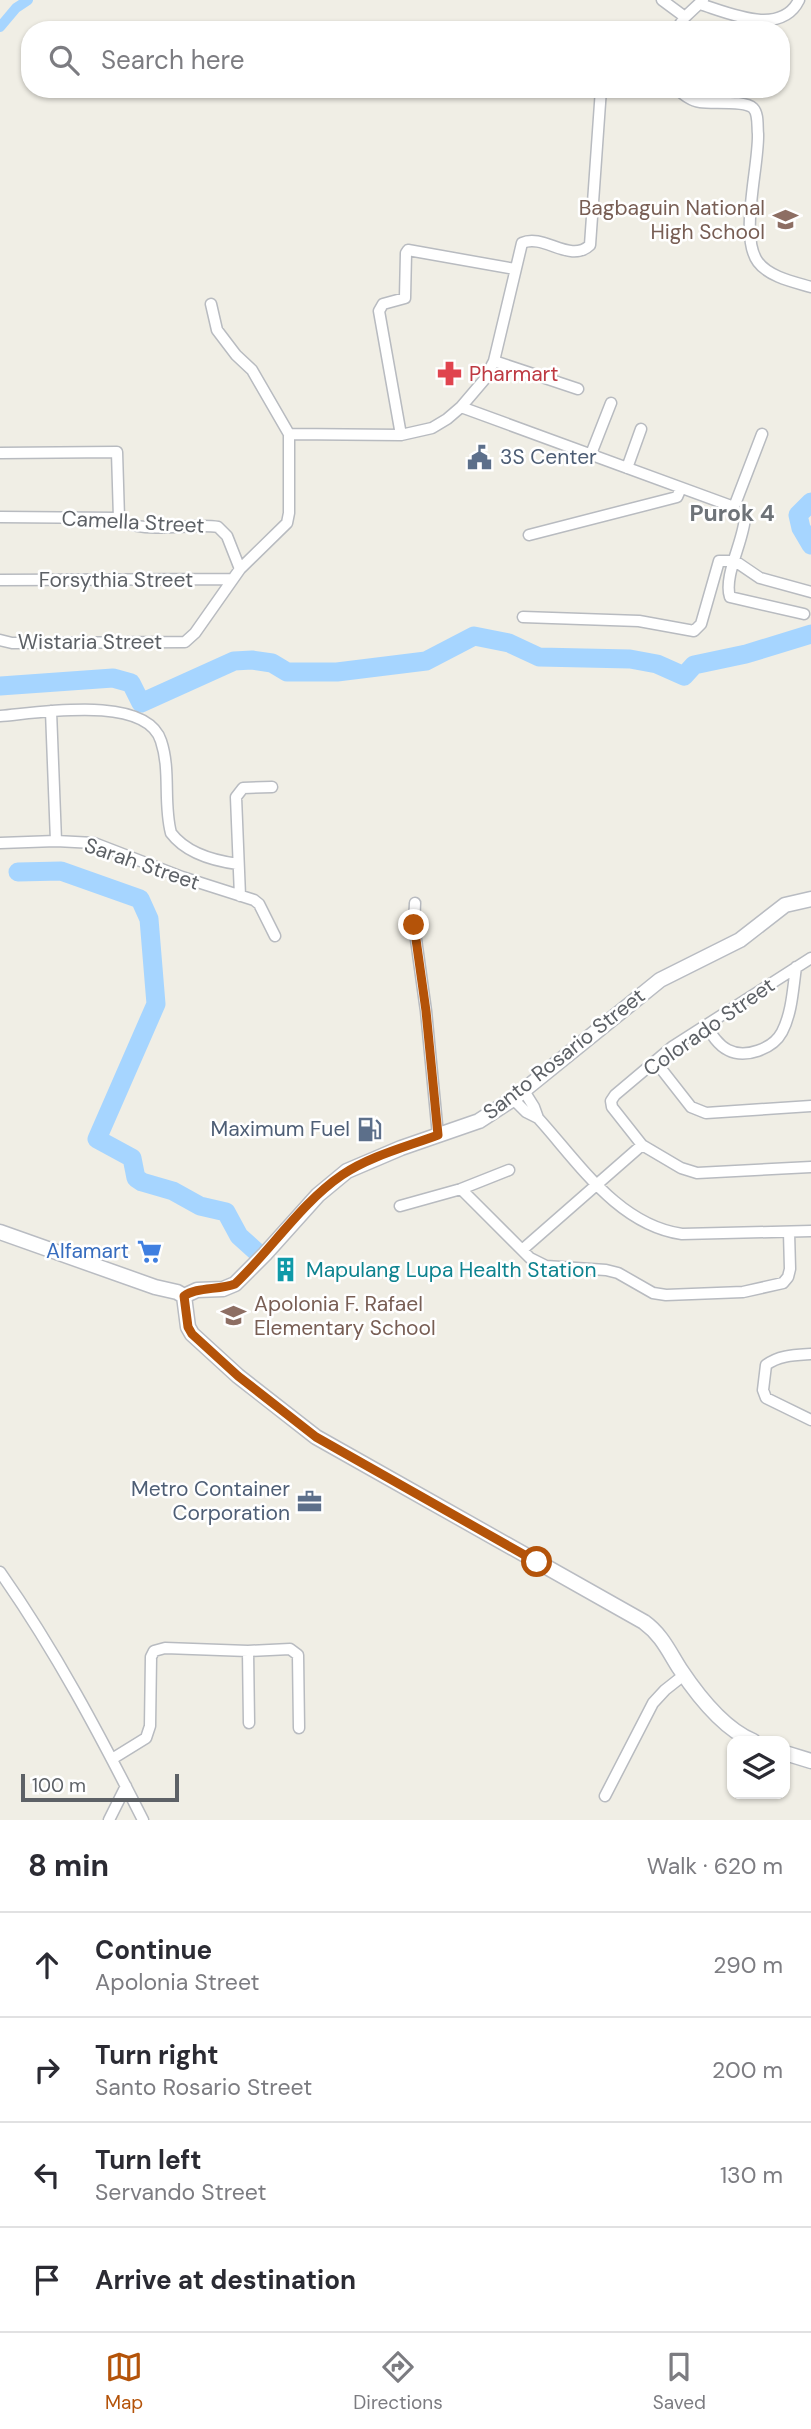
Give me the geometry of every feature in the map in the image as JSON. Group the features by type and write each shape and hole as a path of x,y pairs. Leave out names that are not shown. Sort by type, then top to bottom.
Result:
{"main road":[{"name":"Santo Rosario Street","path":"184,1296 197,1290 223,1289 235,1284 312,1201 340,1176 356,1167 479,1121 519,1095 660,980 740,940 785,905 811,899"},
{"path":"0,1231 184,1296 188,1327 192,1334 292,1420 348,1457 644,1622 662,1637 684,1675 722,1722 743,1736"},
{"path":"790,1755 811,1761"}],"street":[{"path":"662,0 685,17"},
{"path":"682,21 702,2 734,15 768,20 782,18 795,8 799,0"},
{"path":"289,434 401,435 432,428 461,407 484,380 494,361 519,249 526,241 575,252 590,245 600,98"},
{"path":"689,98 699,102 747,104 754,108 757,115 758,142 750,230 753,251 757,261 765,269 811,287"},
{"path":"401,435 379,310 383,304 405,298 408,250 515,269"},
{"path":"211,304 217,330 236,355 252,370 289,434 287,523 232,579"},
{"path":"494,361 578,389"},
{"path":"591,454 611,403"},
{"path":"461,407 734,507 737,513 745,516 735,551 728,590 730,597 804,614"},
{"path":"628,468 641,429"},
{"path":"734,507 762,434"},
{"path":"0,453 117,452 119,518"},
{"path":"529,535 677,497 681,488"},
{"name":"Camella Street","path":"0,517 119,518 124,523 141,527 218,527 227,536 240,569"},
{"path":"523,617 639,621 694,632 701,624 719,561 735,561 760,578 811,592"},
{"name":"Forsythia Street","path":"0,580 232,579"},
{"name":"Wistaria Street","path":"0,640 12,643 185,642 195,633 232,579"},
{"path":"0,716 88,708 148,722 161,739 164,753 171,833 182,844 205,857 238,864"},
{"path":"51,711 56,841"},
{"path":"240,896 236,797 243,788 272,787"},
{"name":"Sarah Street","path":"0,843 94,843 182,877 254,900 259,904 275,936"},
{"path":"415,903 414,925 426,1011 438,1135"},
{"name":"Colorado Street","path":"642,1145 612,1107 611,1101 615,1095 672,1047 811,958"},
{"path":"706,1026 716,1041 729,1051 758,1051 771,1045 781,1034 787,1018 796,967"},
{"path":"655,1061 691,1107 699,1112 811,1106"},
{"path":"519,1095 534,1107 538,1118 616,1203 634,1216 665,1231 682,1234 811,1231"},
{"path":"522,1250 642,1145 681,1168 697,1173 811,1167"},
{"path":"400,1206 461,1189 509,1170"},
{"path":"461,1189 530,1258 546,1266 618,1273 653,1293 699,1295 743,1292 783,1283 788,1277 789,1232"},
{"path":"811,1354 770,1361 766,1365 763,1390 769,1402 811,1419"},
{"path":"0,1572 36,1624 143,1820"},
{"path":"112,1759 146,1738 151,1657 154,1651 165,1648 248,1651 290,1649 298,1655 299,1728"},
{"path":"248,1651 249,1723"},
{"path":"605,1796 653,1703 684,1675"},
{"path":"109,1820 126,1786"}],"waterway":[{"path":"0,27 16,8 28,0"},
{"path":"811,502 798,515 801,528 811,545"},
{"path":"0,686 113,678 131,683 141,703 234,661 272,663 287,672 337,672 426,661 474,636 509,643 539,657 630,659 657,664 684,676 694,665 746,654 811,634"},
{"path":"18,872 61,871 140,899 149,919 156,1004 97,1139 132,1158 136,1178 142,1182 173,1191 200,1206 226,1212 239,1236 259,1254"}],"place":[{"name":"Bagbaguin National High School","path":"785,220"},
{"name":"Pharmart","path":"449,374"},
{"name":"3S Center","path":"480,457"},
{"name":"Maximum Fuel","path":"370,1129"},
{"name":"Alfamart","path":"149,1251"},
{"name":"Mapulang Lupa Health Station","path":"286,1270"},
{"name":"Apolonia F. Rafael Elementary School","path":"234,1316"},
{"name":"Metro Container Corporation","path":"310,1501"}],"district":[{"name":"Purok 4","path":"732,513"}],"route":[{"path":"414,925 426,1011 438,1135 401,1148 340,1176 318,1195 235,1284 223,1289 197,1290 184,1296 188,1327 192,1334 238,1376 316,1437 537,1562"}]}
